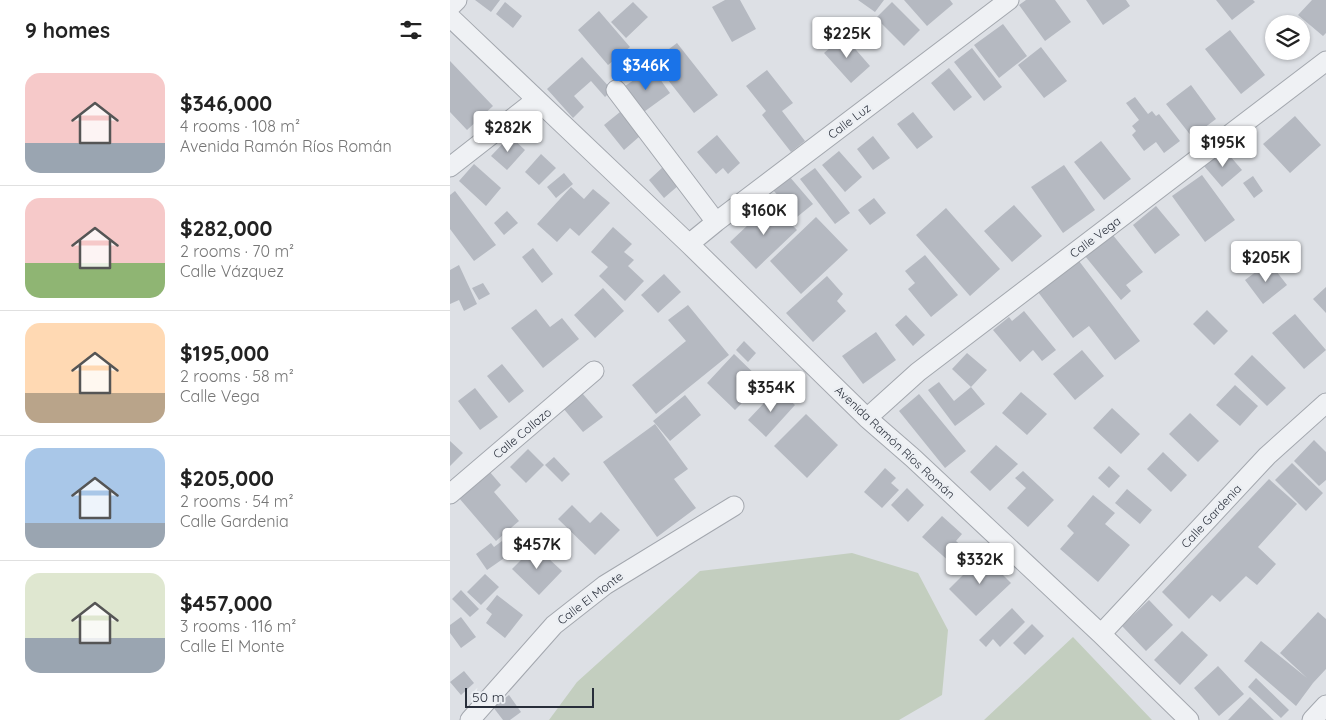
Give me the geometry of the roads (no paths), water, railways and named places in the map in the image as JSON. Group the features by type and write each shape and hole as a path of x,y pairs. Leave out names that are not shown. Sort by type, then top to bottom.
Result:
{"street":[{"path":"450,7 457,0"},
{"name":"Calle Luz","path":"689,244 1009,0"},
{"name":"Avenida Ramón Ríos Román","path":"450,17 689,244 867,418 913,458 1101,634 1189,720"},
{"name":"Calle Vega","path":"867,418 918,372 1326,61"},
{"path":"616,90 716,222"},
{"path":"450,167 536,100"},
{"name":"Calle Collazo","path":"450,494 594,372"},
{"name":"Calle Gardenia","path":"1101,634 1267,456 1326,403"},
{"name":"Calle El Monte","path":"470,720 554,625 605,585 734,506"},
{"path":"1312,720 1326,705"}]}
